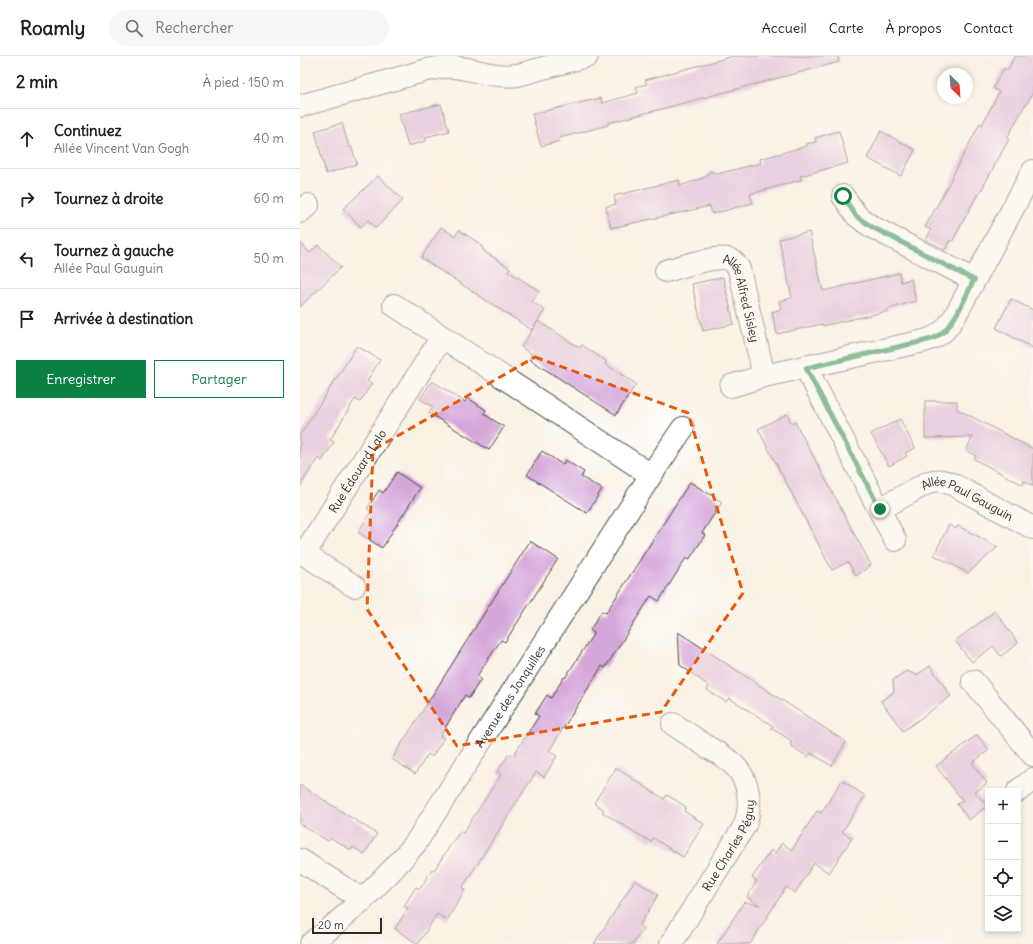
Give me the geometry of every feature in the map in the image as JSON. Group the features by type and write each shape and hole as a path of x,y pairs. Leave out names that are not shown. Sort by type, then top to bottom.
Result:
{"street":[{"path":"300,106 426,70 443,67 455,67 497,76 506,76 518,75 587,56"},
{"path":"731,386 764,376 806,368 936,338 944,332 950,324 1033,171"},
{"path":"843,196 856,216 872,227 974,280"},
{"name":"Allée Alfred Sisley","path":"666,271 714,258 731,259 736,263 739,269 764,376"},
{"path":"394,305 651,475"},
{"name":"Rue Édouard Lalo","path":"354,586 304,554 442,337"},
{"path":"806,368 895,540"},
{"name":"Avenue des Jonquilles","path":"311,944 363,900 400,862 428,825 651,475 683,428"},
{"name":"Allée Paul Gauguin","path":"880,509 929,482 937,480 954,485 1033,528"},
{"path":"973,681 1033,754"},
{"name":"Rue Charles Péguy","path":"671,944 745,825 748,818 750,804 748,790 744,779 735,766 673,724"},
{"path":"1021,789 1033,779"},
{"path":"300,860 363,900"}],"highlighted area":[{"path":"535,357 688,413 743,593 661,712 457,746 367,609 373,450"}],"building":[{"path":"734,56 838,56 839,62 608,123 608,125 559,138 560,141 541,146 532,114 601,98 602,103 638,93 636,87 647,84 645,80"},
{"path":"1015,56 1033,56 1033,92 1007,138 1009,139 978,196 977,195 952,242 950,240 945,250 926,240 931,230 925,227 980,123 982,125 999,92 993,88 1004,68 1007,71"},
{"path":"441,104 449,131 426,137 426,141 408,146 399,114"},
{"path":"342,123 349,147 351,146 357,164 326,174 315,131"},
{"path":"839,131 848,163 800,176 801,180 750,194 753,203 712,214 710,206 611,228 606,207 616,204 614,196 679,180 680,186 706,177 710,171 717,174 761,163 760,159 807,146 806,144 816,142 815,138"},
{"path":"881,131 915,150 901,176 867,158"},
{"path":"378,176 403,200 376,228 368,220 361,227 343,209"},
{"path":"441,227 455,236 459,230 480,244 485,252 510,268 508,271 539,291 532,302 545,310 532,330 421,258"},
{"path":"809,232 823,291 899,273 901,282 911,279 916,301 888,309 888,311 823,326 822,324 777,334 772,312 781,309 779,301 792,298 779,239"},
{"path":"300,242 310,253 318,245 341,267 300,307"},
{"path":"723,277 734,324 703,331 692,284"},
{"path":"1011,299 1033,310 1033,348 996,328"},
{"path":"538,321 580,348 582,345 606,361 605,364 636,384 616,415 529,359 532,354 521,347"},
{"path":"357,346 380,360 367,381 372,383 360,402 355,399 330,440 334,442 322,461 318,458 300,486 300,435"},
{"path":"432,381 465,402 468,398 486,410 484,414 504,427 489,450 429,413 433,407 420,399"},
{"path":"925,401 957,401 957,409 1033,449 1033,486 1024,481 1023,485 974,459 976,456 966,450 973,437 925,438"},
{"path":"787,414 792,424 795,422 871,565 856,576 848,562 832,570 758,429"},
{"path":"900,419 915,448 905,453 907,456 889,466 871,434"},
{"path":"542,451 563,465 565,460 584,472 581,477 602,489 587,513 527,475"},
{"path":"397,472 420,488 382,548 358,532 371,512 367,509 379,490 383,493"},
{"path":"690,482 722,502 702,533 705,535 689,560 686,558 659,601 651,596 605,668 602,666 549,751 557,756 544,777 536,772 462,888 465,890 447,920 437,914 418,944 395,929 408,908 404,906 416,887 420,889 432,869 434,870 460,831 463,833 501,775 497,772 509,754 513,756 539,716 535,714 547,695 551,698 564,677 565,678 594,633 590,630 596,620 602,611 606,613"},
{"path":"949,525 956,529 958,526 998,547 968,573 934,555"},
{"path":"530,541 558,559 505,642 501,640 477,676 481,679 469,698 465,695 440,736 444,738 432,757 428,754 415,774 392,759"},
{"path":"995,611 1018,643 1001,656 993,646 972,662 955,641"},
{"path":"678,632 846,742 832,766 811,753 808,757 790,745 792,741 771,728 773,726 729,698 726,702 707,690 709,686 680,665"},
{"path":"930,666 951,696 903,731 881,701 894,692 893,680 906,671 917,675"},
{"path":"977,735 989,750 972,763 987,783 975,792 985,804 985,808 969,820 957,804 963,801 936,766"},
{"path":"616,768 664,799 667,795 677,801 686,807 684,811 704,824 683,857 653,838 651,842 602,812 604,810 594,803"},
{"path":"842,780 865,796 842,832 852,838 829,873 814,863 795,893 786,887 750,944 717,944 744,902 760,905 747,897 757,881 752,878 771,850 775,853 782,843 792,850 817,811 821,813"},
{"path":"300,785 377,834 364,854 353,847 351,850 331,838 328,841 300,824"},
{"path":"635,880 658,895 639,926 643,929 633,944 594,944"}],"route":[{"path":"843,196 856,216 872,227 974,280 950,324 944,332 936,338 806,368 880,509"}]}
